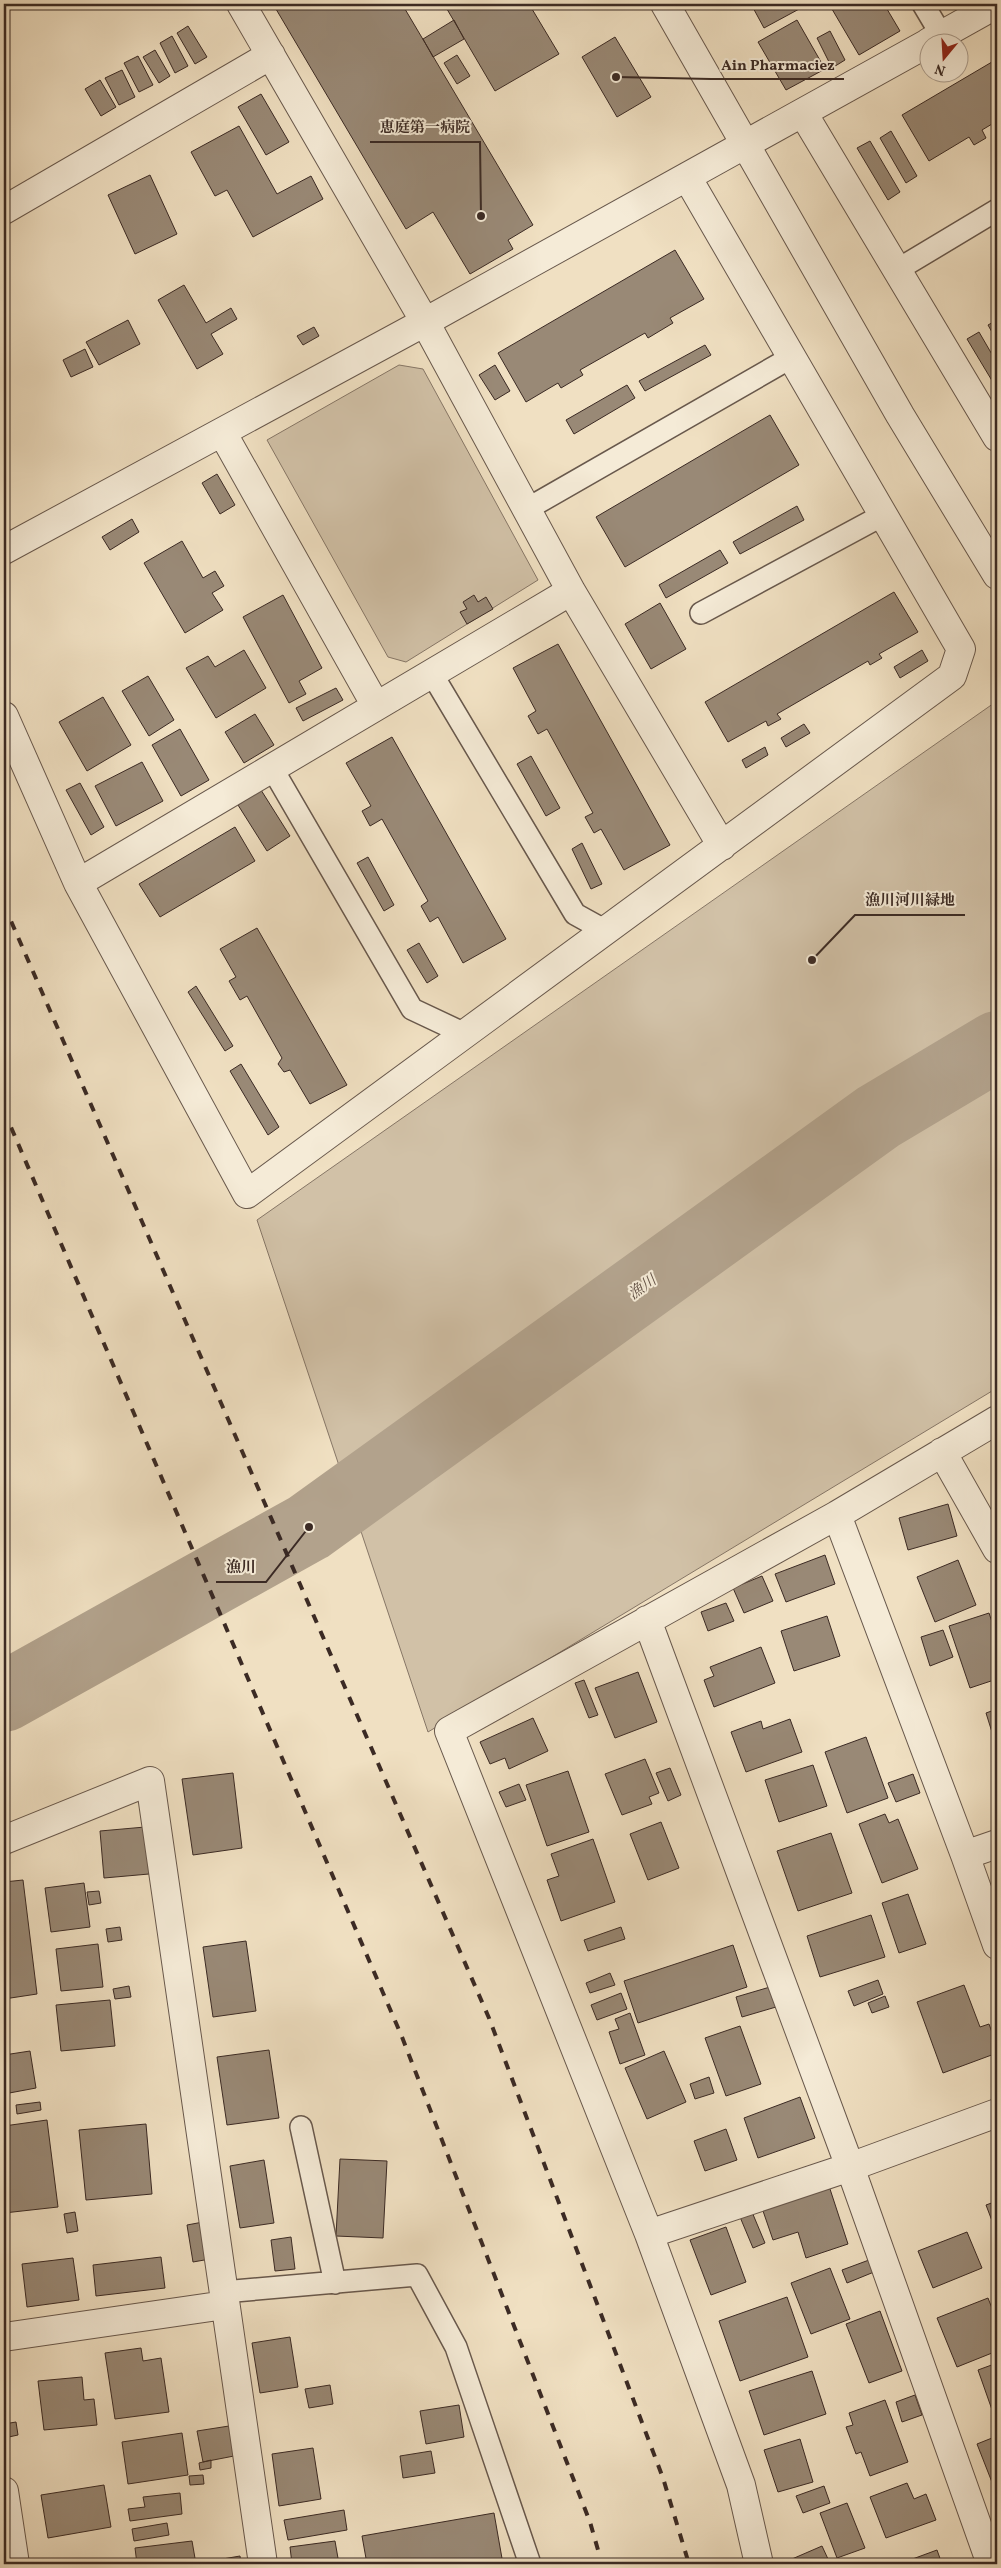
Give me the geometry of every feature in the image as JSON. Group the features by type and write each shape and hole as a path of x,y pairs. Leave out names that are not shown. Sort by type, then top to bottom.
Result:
{"street":[{"path":"241,4 425,322 571,591 722,846"},
{"path":"665,4 900,415 997,575"},
{"path":"947,32 997,4"},
{"path":"4,550 425,322 918,49"},
{"path":"4,210 271,55"},
{"path":"803,114 997,434"},
{"path":"4,716 78,883 247,1194 952,676 961,650 687,177"},
{"path":"222,432 376,706"},
{"path":"78,883 571,591"},
{"path":"759,2564 741,2485 649,2234 449,1731 837,1515 997,1420"},
{"path":"942,1452 997,1549"},
{"path":"837,1515 997,1945"},
{"path":"646,1620 850,2167 991,2564"},
{"path":"4,1840 150,1781 263,2564"},
{"path":"965,1855 997,1844"},
{"path":"649,2234 850,2167 997,2113"},
{"path":"4,2337 224,2299"},
{"path":"4,2491 15,2564"}],"lane":[{"path":"923,4 931,32"},
{"path":"897,270 997,210"},
{"path":"527,509 792,357"},
{"path":"701,613 883,515"},
{"path":"432,674 575,914 604,930"},
{"path":"272,768 412,1008 465,1034"},
{"path":"301,2127 335,2283"},
{"path":"224,2299 335,2283 417,2275 456,2347 530,2564"}],"shaded area":[{"path":"399,365 423,369 538,580 406,662 388,657 267,440"},
{"path":"997,701 997,1388 428,1732 257,1220"}],"building":[{"path":"273,4 402,4 533,225 508,240 513,249 470,274 433,212 406,229"},
{"path":"444,4 529,4 559,54 495,91"},
{"path":"751,4 799,4 801,8 764,28"},
{"path":"829,4 884,4 900,31 859,55"},
{"path":"454,20 464,39 433,57 423,39"},
{"path":"797,20 825,69 786,90 758,42"},
{"path":"188,26 207,57 195,64 177,33"},
{"path":"830,31 845,60 832,68 817,38"},
{"path":"172,36 188,66 175,73 160,43"},
{"path":"615,37 651,97 617,117 582,57"},
{"path":"155,50 170,76 159,83 143,57"},
{"path":"457,55 470,76 457,84 444,63"},
{"path":"138,56 153,85 139,92 124,63"},
{"path":"997,59 997,121 982,130 986,138 974,145 969,137 929,161 902,115 958,82 968,82 968,76"},
{"path":"122,70 135,97 119,105 105,78"},
{"path":"100,80 116,107 101,116 85,89"},
{"path":"261,94 289,142 266,155 238,107"},
{"path":"239,126 277,194 311,176 323,199 253,237 227,190 215,196 191,152"},
{"path":"891,131 917,176 906,183 880,138"},
{"path":"870,141 900,192 888,200 857,148"},
{"path":"150,175 177,234 135,254 108,195"},
{"path":"675,250 704,299 670,318 673,323 648,338 645,333 580,370 583,375 561,388 558,383 526,402 498,353"},
{"path":"184,285 206,323 231,308 237,319 211,334 223,354 197,369 158,300"},
{"path":"128,320 140,344 99,365 86,342"},
{"path":"997,320 997,341 988,325"},
{"path":"314,327 319,336 303,345 297,336"},
{"path":"979,332 997,363 997,389 967,339"},
{"path":"705,345 711,355 645,391 639,381"},
{"path":"85,349 93,367 71,377 63,360"},
{"path":"495,365 510,391 495,400 479,375"},
{"path":"627,385 635,398 574,434 566,420"},
{"path":"770,415 799,465 625,567 596,517"},
{"path":"217,474 235,505 220,514 202,483"},
{"path":"797,506 804,520 740,554 733,542"},
{"path":"132,519 139,532 110,550 102,537"},
{"path":"182,541 203,578 215,571 224,586 212,593 223,610 185,633 144,563"},
{"path":"720,550 728,563 666,598 659,585"},
{"path":"894,592 918,632 879,654 882,658 870,665 868,661 777,714 781,719 768,726 766,721 728,742 705,702"},
{"path":"283,595 322,668 299,681 306,694 289,703 243,617"},
{"path":"474,595 478,602 486,597 493,609 467,624 460,612 467,609 463,602"},
{"path":"660,603 686,649 651,669 625,624"},
{"path":"558,644 670,845 624,870 601,829 594,833 585,817 593,813 547,729 538,734 528,716 536,711 513,668"},
{"path":"244,650 266,688 216,718 186,668 208,656 215,667"},
{"path":"922,650 928,661 900,678 894,667"},
{"path":"148,676 174,720 149,736 122,691"},
{"path":"336,688 343,700 303,721 296,708"},
{"path":"103,697 131,745 87,771 59,722"},
{"path":"255,714 274,745 244,763 225,732"},
{"path":"804,724 810,733 786,747 781,738"},
{"path":"180,729 209,780 181,796 152,745"},
{"path":"392,737 506,939 463,963 438,917 430,922 421,906 428,901 382,819 370,826 362,811 371,806 346,763"},
{"path":"765,747 768,755 746,768 742,760"},
{"path":"531,756 560,808 546,816 517,764"},
{"path":"142,762 163,801 116,826 95,786"},
{"path":"80,783 104,827 91,835 66,790"},
{"path":"261,790 290,836 267,851 238,805"},
{"path":"235,827 255,861 160,917 139,884"},
{"path":"582,843 602,884 591,889 572,849"},
{"path":"368,857 394,905 384,911 357,863"},
{"path":"257,928 347,1085 310,1104 290,1070 284,1072 278,1064 282,1058 247,996 240,1000 229,981 236,977 220,949"},
{"path":"419,943 438,976 427,983 407,950"},
{"path":"196,986 233,1046 225,1051 188,992"},
{"path":"241,1064 279,1127 268,1135 230,1071"},
{"path":"948,1504 957,1536 908,1550 899,1518"},
{"path":"825,1555 835,1584 786,1602 775,1574"},
{"path":"958,1560 976,1605 935,1622 917,1577"},
{"path":"762,1576 773,1601 744,1613 733,1588"},
{"path":"726,1603 734,1621 708,1631 701,1612"},
{"path":"989,1613 997,1637 997,1679 970,1688 949,1626"},
{"path":"827,1616 840,1656 794,1671 781,1631"},
{"path":"943,1630 953,1657 930,1666 921,1637"},
{"path":"761,1647 775,1683 714,1707 704,1680 714,1676 710,1667"},
{"path":"638,1672 657,1722 615,1738 595,1688"},
{"path":"584,1680 598,1715 589,1718 575,1683"},
{"path":"997,1709 997,1745 996,1745 986,1713"},
{"path":"533,1718 548,1751 509,1769 505,1758 490,1764 480,1742"},
{"path":"790,1719 802,1752 746,1772 731,1732 761,1721 763,1729"},
{"path":"866,1737 888,1798 847,1813 825,1752"},
{"path":"645,1759 659,1793 649,1797 652,1804 622,1815 605,1774"},
{"path":"813,1765 827,1806 779,1822 765,1780"},
{"path":"670,1768 681,1795 668,1801 656,1773"},
{"path":"568,1771 589,1832 547,1846 526,1785"},
{"path":"233,1773 242,1848 193,1855 182,1779"},
{"path":"913,1774 920,1793 896,1802 888,1783"},
{"path":"519,1784 526,1800 506,1807 499,1792"},
{"path":"885,1814 889,1823 898,1819 918,1869 882,1883 859,1824"},
{"path":"661,1822 679,1868 648,1880 630,1834"},
{"path":"145,1827 149,1874 104,1878 100,1831"},
{"path":"831,1833 852,1893 798,1911 777,1851"},
{"path":"593,1839 615,1902 561,1921 547,1880 559,1876 551,1854"},
{"path":"23,1880 37,1994 4,1999 4,1882"},
{"path":"84,1883 90,1927 51,1932 45,1888"},
{"path":"99,1891 101,1903 89,1905 87,1892"},
{"path":"908,1894 926,1944 899,1953 882,1903"},
{"path":"871,1915 885,1957 820,1977 807,1936"},
{"path":"120,1927 122,1940 108,1942 106,1929"},
{"path":"621,1927 625,1939 588,1951 584,1940"},
{"path":"246,1941 256,2011 213,2017 203,1947"},
{"path":"98,1944 103,1987 61,1991 56,1949"},
{"path":"733,1945 747,1987 638,2023 624,1981"},
{"path":"610,1973 615,1985 590,1993 586,1983"},
{"path":"878,1980 883,1994 854,2006 848,1991"},
{"path":"964,1985 980,2027 989,2024 997,2046 997,2053 943,2073 917,2002"},
{"path":"129,1986 131,1997 115,1999 113,1989"},
{"path":"770,1987 776,2007 742,2017 736,1997"},
{"path":"621,1993 627,2009 597,2020 591,2005"},
{"path":"885,1996 889,2007 872,2013 868,2003"},
{"path":"110,2000 115,2046 61,2051 56,2005"},
{"path":"630,2013 645,2055 620,2064 609,2032 619,2029 615,2019"},
{"path":"740,2026 761,2084 726,2096 705,2038"},
{"path":"269,2050 279,2118 227,2125 217,2057"},
{"path":"30,2051 36,2088 4,2094 4,2055"},
{"path":"664,2051 686,2102 647,2119 625,2068"},
{"path":"709,2077 714,2093 695,2099 690,2084"},
{"path":"800,2097 815,2138 758,2158 744,2118"},
{"path":"40,2102 41,2110 17,2114 16,2105"},
{"path":"47,2120 58,2207 4,2213 4,2126"},
{"path":"146,2124 152,2194 86,2200 79,2130"},
{"path":"726,2129 737,2160 705,2171 694,2141"},
{"path":"340,2159 387,2161 383,2238 336,2236"},
{"path":"264,2160 274,2223 240,2228 230,2166"},
{"path":"829,2186 848,2244 806,2258 798,2232 773,2240 762,2208"},
{"path":"997,2201 997,2234 986,2205"},
{"path":"75,2212 78,2231 67,2233 64,2214"},
{"path":"752,2212 765,2243 753,2248 740,2217"},
{"path":"203,2222 210,2259 193,2262 187,2225"},
{"path":"726,2227 746,2282 711,2295 690,2240"},
{"path":"967,2232 982,2268 933,2288 918,2251"},
{"path":"291,2237 295,2269 275,2271 271,2240"},
{"path":"161,2257 165,2288 96,2296 93,2265"},
{"path":"73,2258 79,2300 27,2307 22,2264"},
{"path":"869,2260 874,2272 847,2283 842,2270"},
{"path":"830,2268 850,2319 811,2334 791,2283"},
{"path":"787,2297 808,2357 740,2381 719,2321"},
{"path":"988,2298 997,2321 997,2351 957,2367 937,2318"},
{"path":"880,2311 902,2371 869,2383 846,2324"},
{"path":"290,2337 298,2387 260,2393 252,2343"},
{"path":"141,2348 143,2361 161,2358 169,2412 115,2419 105,2353"},
{"path":"997,2363 997,2424 978,2370"},
{"path":"812,2371 826,2414 764,2435 749,2391"},
{"path":"82,2377 84,2400 94,2399 97,2425 44,2430 38,2381"},
{"path":"330,2385 333,2404 309,2408 305,2389"},
{"path":"915,2395 922,2415 902,2422 896,2402"},
{"path":"885,2400 908,2462 870,2476 861,2452 856,2454 846,2427 853,2425 849,2413"},
{"path":"459,2405 464,2437 426,2444 420,2411"},
{"path":"16,2422 18,2435 4,2438 4,2424"},
{"path":"229,2426 234,2456 203,2462 197,2431"},
{"path":"182,2433 188,2475 128,2484 122,2442"},
{"path":"997,2436 997,2495 977,2444"},
{"path":"800,2439 813,2482 778,2492 764,2450"},
{"path":"313,2448 321,2499 279,2506 272,2454"},
{"path":"431,2451 435,2473 403,2478 400,2456"},
{"path":"211,2460 211,2468 200,2470 199,2463"},
{"path":"203,2475 204,2484 190,2485 189,2476"},
{"path":"907,2483 914,2499 926,2494 936,2520 886,2538 870,2497"},
{"path":"104,2485 111,2527 48,2538 41,2495"},
{"path":"824,2486 830,2503 803,2513 796,2496"},
{"path":"180,2493 182,2514 130,2521 128,2509 145,2507 143,2497"},
{"path":"847,2503 865,2548 837,2558 820,2513"},
{"path":"344,2510 347,2530 288,2540 284,2520"},
{"path":"494,2513 503,2564 367,2564 362,2536"},
{"path":"167,2523 169,2535 134,2541 132,2529"},
{"path":"192,2541 196,2564 137,2564 135,2548"},
{"path":"335,2541 339,2564 292,2564 290,2547"},
{"path":"822,2546 828,2559 816,2564 795,2564 792,2559"},
{"path":"937,2550 942,2564 899,2564"},
{"path":"240,2556 241,2564 211,2564 211,2561"},
{"path":"955,2560 956,2564 944,2564"}],"waterway":[{"name":"漁川","path":"4,1697 309,1527 878,1117 997,1046"}],"railway":[{"path":"4,905 489,2018 663,2478 689,2564"},
{"path":"4,1111 402,2037 590,2522 602,2564"}],"place":[{"name":"Ain Pharmaciez","path":"616,77"},
{"name":"恵庭第一病院","path":"481,216"},
{"name":"漁川河川緑地","path":"812,960"},
{"name":"漁川","path":"309,1527"}]}
